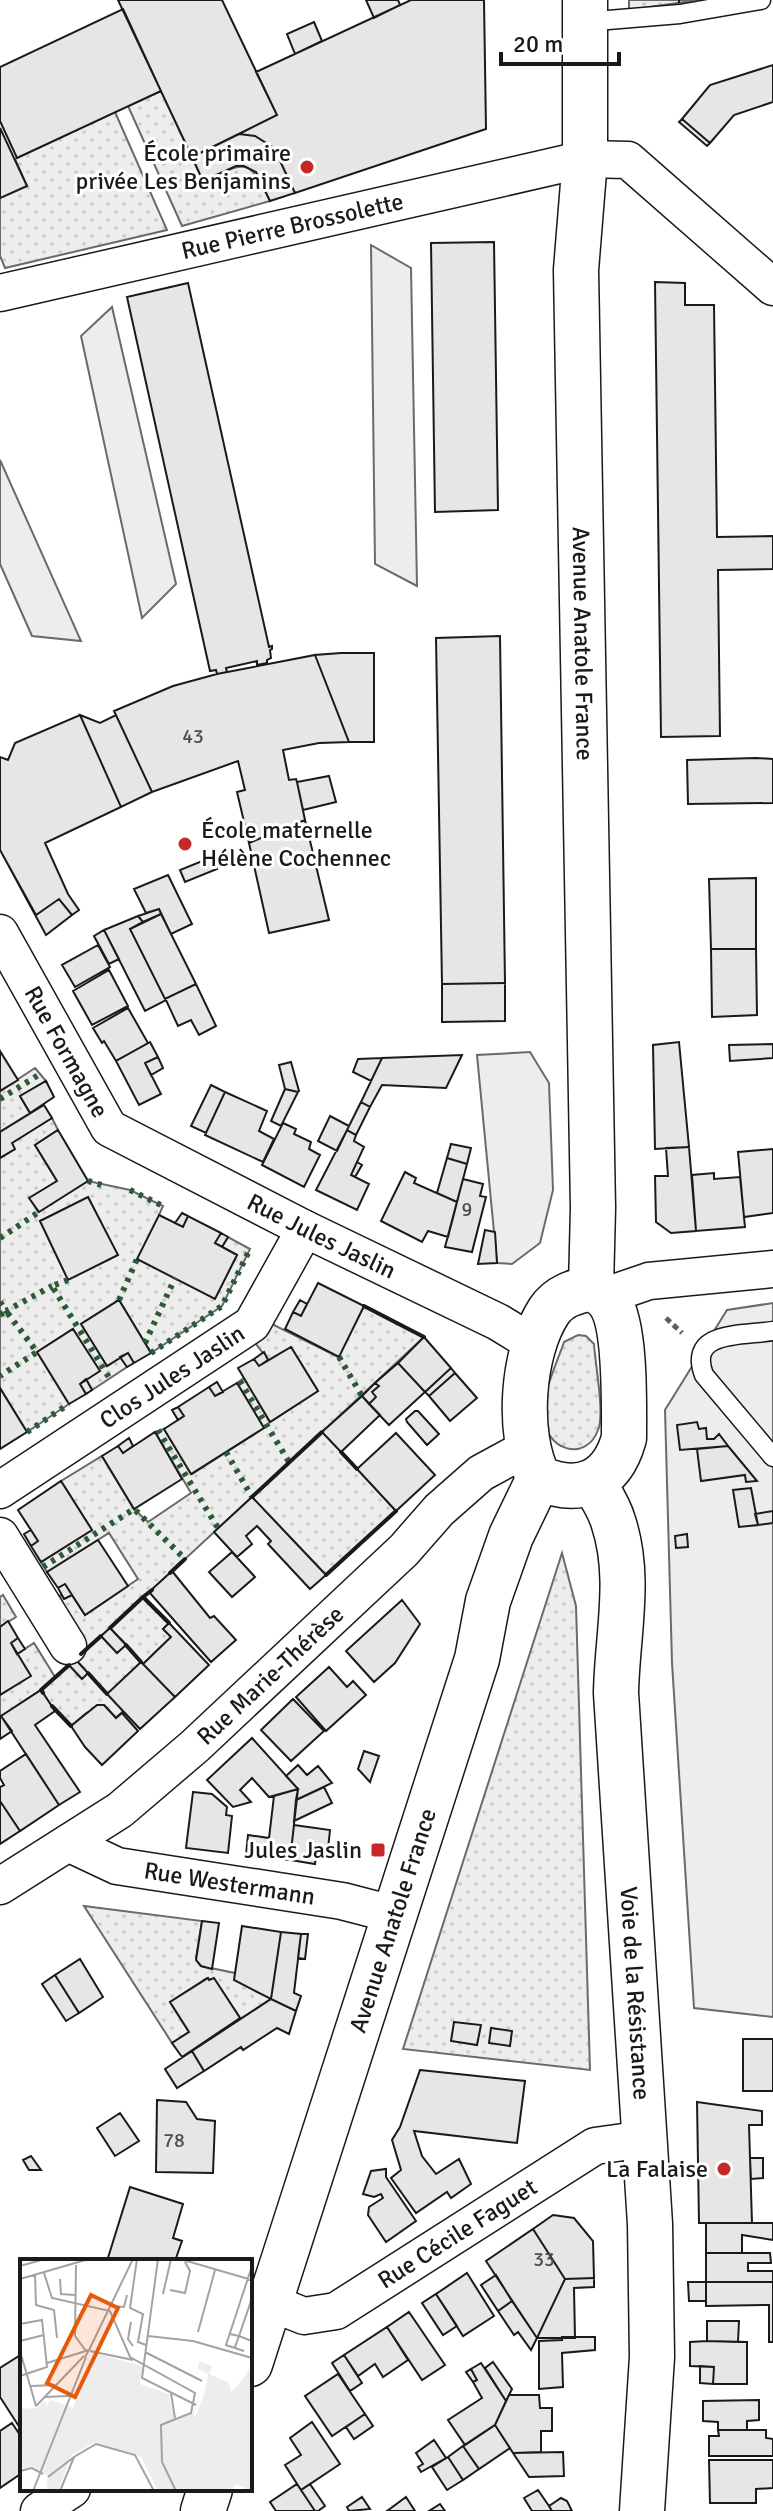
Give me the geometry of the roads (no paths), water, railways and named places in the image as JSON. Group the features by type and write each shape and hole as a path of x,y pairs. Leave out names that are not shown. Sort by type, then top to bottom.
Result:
{"street":[{"name":"Avenue Anatole France","path":"584,11 585,159 576,270 593,1208 598,1292"},
{"name":"Rue Pierre Brossolette","path":"0,293 585,159 628,160 773,287"},
{"name":"Rue Formagne","path":"0,933 109,1128"},
{"name":"Rue Jules Jaslin","path":"109,1128 305,1229 498,1322 534,1344"},
{"name":"Clos Jules Jaslin","path":"0,1490 252,1324 305,1229"},
{"path":"598,1292 616,1315 624,1438 610,1469 593,1482 563,1486 533,1463 525,1399 534,1344 550,1310 569,1293 598,1292 649,1281 773,1269"},
{"name":"Avenue Anatole France","path":"252,2357 477,1659 488,1601 533,1463"},
{"name":"Rue Marie-Thérèse","path":"0,1886 120,1810 195,1746 404,1550 439,1510 481,1473 533,1463"},
{"name":"Voie de la Résistance","path":"593,1482 612,1518 622,1557 624,1597 617,1648 616,1693 650,2224 652,2357 642,2511"},
{"path":"0,1536 68,1646"},
{"name":"Rue Westermann","path":"68,1843 117,1866 342,1901 396,1915"},
{"name":"Rue Cécile Faguet","path":"269,2302 304,2316 336,2311 595,2146 645,2139"},
{"path":"39,2511 69,2491"},
{"path":"203,2511 209,2491"}],"lane":[{"path":"584,11 680,14 761,0"},
{"path":"773,1331 710,1342 701,1349 699,1362 704,1375 773,1457"}],"place":[{"name":"École primaire privée Les Benjamins","path":"307,167"},
{"name":"École maternelle Hélène Cochennec","path":"185,844"},
{"name":"Jules Jaslin","path":"378,1850"},
{"name":"La Falaise","path":"724,2169"}]}
